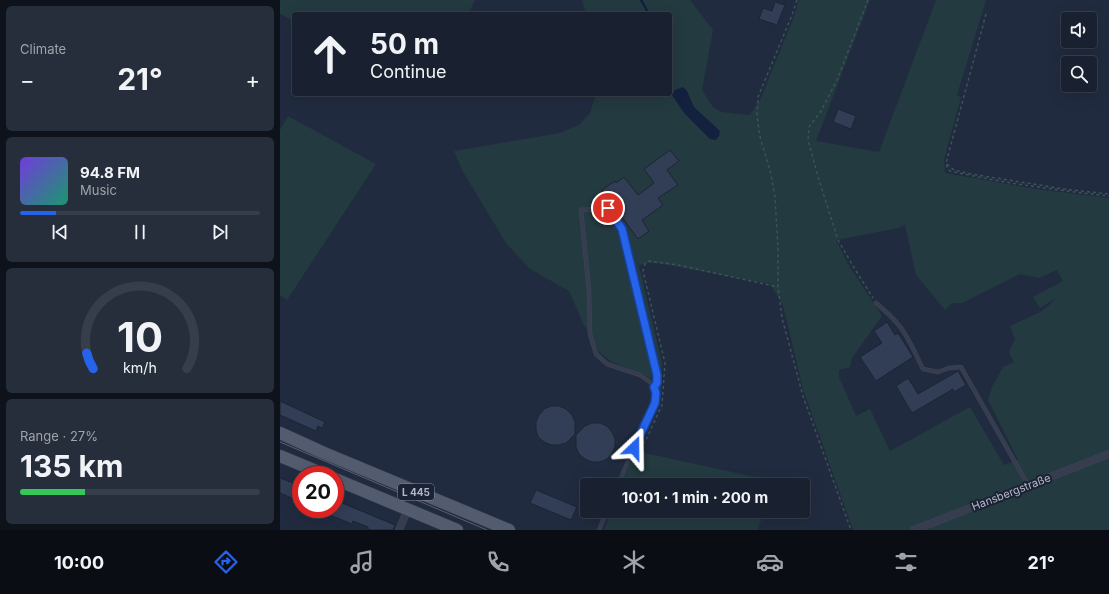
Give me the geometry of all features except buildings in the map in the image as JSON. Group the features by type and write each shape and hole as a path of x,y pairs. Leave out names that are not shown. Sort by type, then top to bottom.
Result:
{"main road":[{"name":"L 445","path":"280,433 324,453 509,530"},
{"path":"280,456 304,466"},
{"name":"L 445","path":"344,483 457,530"}],"street":[{"name":"Hansbergstraße","path":"914,530 1109,454"},
{"path":"400,530 408,509"}],"lane":[{"path":"621,478 655,403 656,393 650,382 640,375 607,364 596,354 590,334 589,291 581,210 608,208 622,229 657,375 657,383 654,387"},
{"path":"876,303 897,323 911,344 924,369 938,372 949,368 961,367 1028,486"},
{"path":"599,530 604,518"}],"path":[{"path":"796,0 792,15 758,97 757,115 760,138 771,174 775,197 778,249 778,287 782,318 803,396 851,530"},
{"path":"868,0 837,80 810,127 808,140 838,240 876,303"},
{"path":"986,14 946,163 954,170 971,174 1109,195"},
{"path":"634,448 645,442 662,405 665,364 643,271 645,264 649,261 678,265 778,287"}],"green space":[{"path":"280,0 475,0 469,12 292,12 292,20 280,14"},
{"path":"582,0 690,0 713,30 702,90 713,107 721,112 750,115 761,98 793,19 799,0 870,0 816,141 879,152 936,0 986,0 957,95 961,97 944,160 945,173 1036,189 1109,198 1109,530 853,530 803,389 783,305 770,284 663,264 649,263 639,265 662,363 661,394 652,379 612,362 599,352 583,323 569,291 530,269 506,243 462,170 454,151 560,133 579,125 590,113 595,96 672,96 672,12 585,12","holes":["905,225 916,275 945,310 952,303 962,303 1020,274 1039,278 1057,270 1063,281 1033,297 1040,308 1058,297 1042,311 1010,326 1015,339 1009,352 1014,362 1003,367 992,387 988,400 1018,460 1004,465 970,407 890,451 870,409 856,416 839,377 839,370 850,367 852,358 882,316 848,264 836,240 899,228"]},
{"path":"288,116 376,164 287,300 280,295 280,130"},
{"path":"636,451 760,478 624,478"},
{"path":"608,518 762,518 757,530 604,530"}],"water":[{"path":"683,87 687,91 694,107 720,131 716,140 710,139 684,113 672,95 675,90"}],"waterway":[{"path":"641,0 648,12"}],"tram line":[{"path":"280,442 487,530"}],"route":[{"path":"608,208 622,229 657,375 657,383 654,387 656,393 655,403 639,434 634,448"}]}
